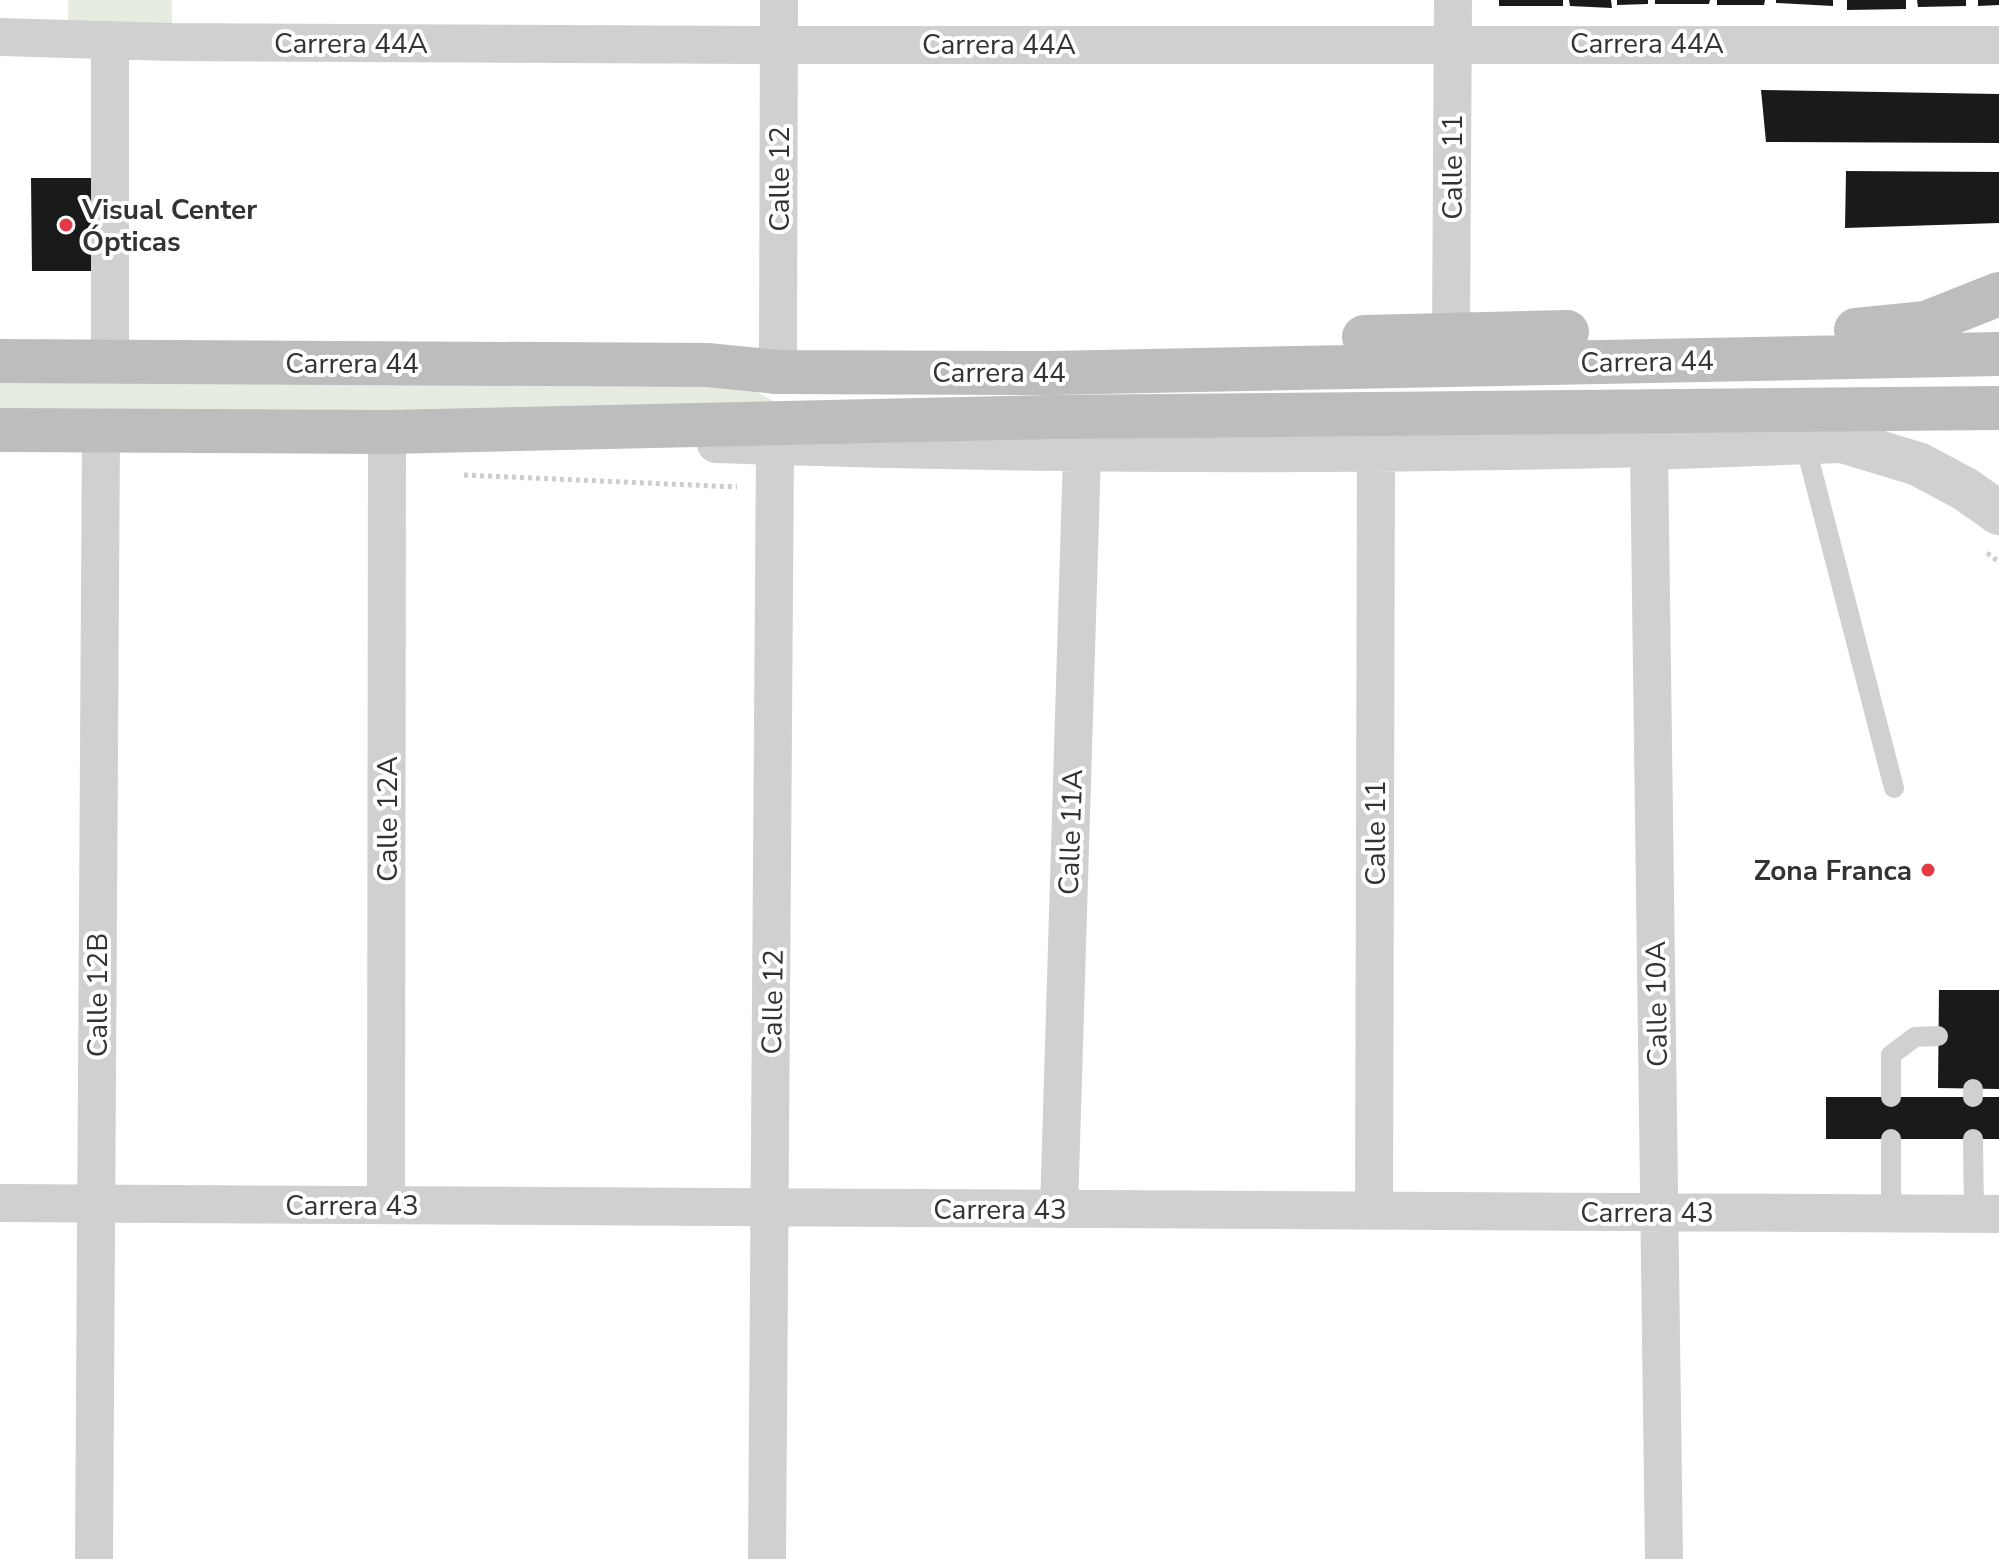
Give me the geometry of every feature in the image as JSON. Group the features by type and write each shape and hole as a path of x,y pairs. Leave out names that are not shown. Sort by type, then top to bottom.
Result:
{"main road":[{"path":"707,365 778,359 1451,334 1877,330 1926,323 1999,294"},
{"name":"Carrera 44","path":"0,361 707,365 777,372 1050,373 1999,354"},
{"name":"Carrera 44","path":"0,430 387,432 1052,417 1999,408"}],"street":[{"name":"Calle 12","path":"778,359 779,0"},
{"name":"Calle 11","path":"1451,334 1453,0"},
{"name":"Carrera 44A","path":"0,37 779,45 1452,42 1999,45"},
{"path":"110,40 110,361"},
{"name":"Calle 12B","path":"94,1559 101,430"},
{"name":"Carrera 44","path":"387,432 1082,454 1376,455 1649,448"},
{"name":"Calle 12A","path":"386,1205 387,432"},
{"path":"1649,448 1842,441 1893,455 1941,476 1999,513"},
{"name":"Calle 12","path":"767,1559 775,446"},
{"name":"Calle 10A","path":"1649,448 1664,1559"},
{"name":"Calle 11A","path":"1059,1209 1082,454"},
{"name":"Calle 11","path":"1374,1211 1376,455"},
{"name":"Carrera 43","path":"0,1203 1986,1214"}],"lane":[{"path":"1805,444 1894,788"},
{"path":"1891,1097 1891,1055 1915,1037 1938,1036"},
{"path":"1891,1139 1891,1213"},
{"path":"1973,1139 1986,1214"}],"shaded area":[{"path":"68,0 172,0 172,42 68,39"},
{"path":"0,361 707,365 777,403 0,430"}],"building":[{"path":"1499,0 1563,0 1563,6 1499,6"},
{"path":"1569,0 1611,0 1612,8 1570,6"},
{"path":"1617,0 1648,0 1648,4 1617,5"},
{"path":"1655,0 1710,0 1709,4 1655,4"},
{"path":"1717,0 1765,0 1764,5 1717,5"},
{"path":"1776,0 1833,0 1833,6 1776,3"},
{"path":"1847,0 1906,0 1906,9 1847,10"},
{"path":"1917,0 1966,0 1966,6 1918,7"},
{"path":"1978,0 1999,0 1999,5 1978,6"},
{"path":"1761,90 1999,94 1999,143 1766,142"},
{"path":"1846,171 1999,172 1999,223 1845,228"},
{"name":"Visual Center Ópticas","path":"31,178 101,178 101,271 32,271"},
{"path":"1939,990 1999,990 1999,1089 1938,1088"},
{"path":"1826,1097 1999,1097 1999,1139 1826,1139"}],"place":[{"name":"Visual Center Ópticas","path":"66,225"},
{"name":"Zona Franca","path":"1928,870"}]}
